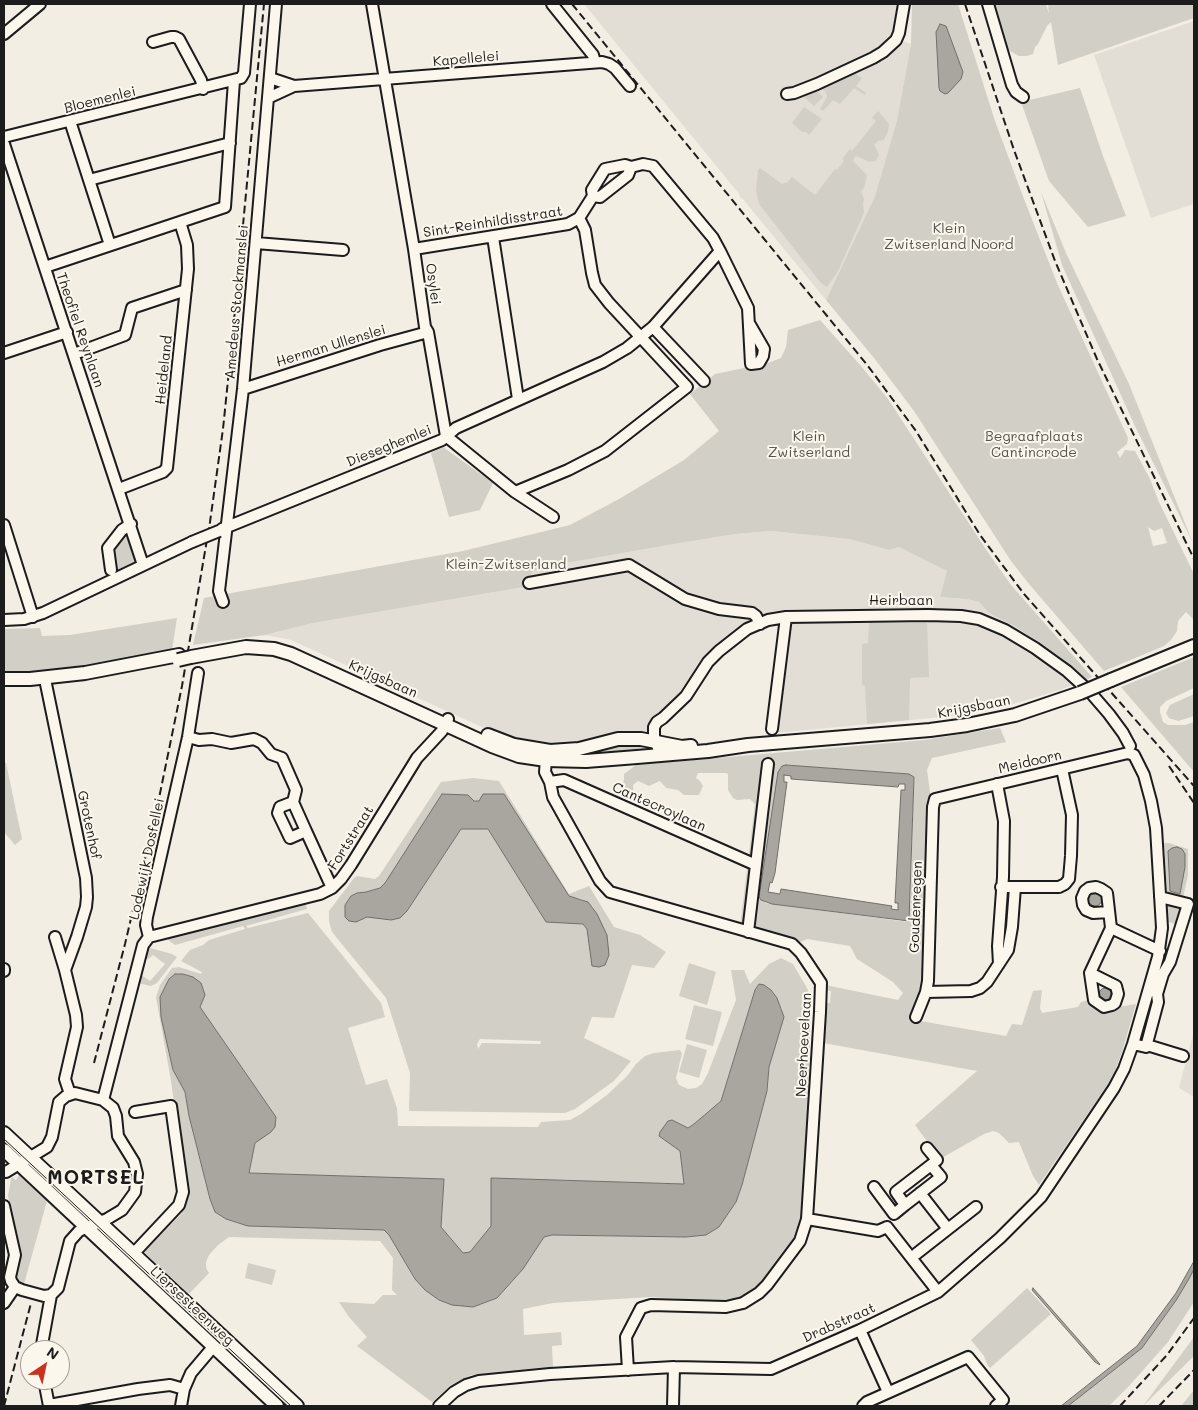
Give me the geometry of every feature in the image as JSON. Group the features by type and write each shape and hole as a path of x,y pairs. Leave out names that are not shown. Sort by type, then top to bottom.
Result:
{"main road":[{"name":"Krijgsbaan","path":"4,686 46,684 84,678 252,642 284,646 506,752 546,760 586,761 645,757 748,745 921,731 958,726 1015,715 1080,693 1194,646"},
{"name":"Krijgsbaan","path":"4,679 30,679 84,673 185,656"},
{"name":"Krijgsbaan","path":"446,722 501,741 538,750 579,749 618,739 641,739 682,747 748,745"},
{"name":"Liersesteenweg","path":"4,1133 298,1406"},
{"name":"Liersesteenweg","path":"4,1150 277,1406"}],"street":[{"path":"4,34 40,4"},
{"path":"44,267 225,207 234,81 242,78 244,73 250,4"},
{"name":"Amedeus Stockmanslei","path":"223,602 219,591 223,529 243,389 276,4"},
{"name":"Osylei","path":"372,4 414,248 425,327 428,332 446,436"},
{"path":"552,4 593,55 595,62"},
{"path":"786,94 814,85 874,58 883,52 896,40 904,4"},
{"path":"988,4 1012,85 1016,92 1023,97"},
{"path":"153,42 171,37 179,39 201,80 203,88"},
{"name":"Kapellelei","path":"268,98 294,86 595,62 612,66 630,86"},
{"name":"Kapellelei","path":"270,78 294,86"},
{"name":"Bloemenlei","path":"4,137 234,81"},
{"path":"70,121 110,245"},
{"path":"89,180 230,143"},
{"name":"Theofiel Reynlaan","path":"4,144 143,565"},
{"path":"593,196 600,197 628,175 631,167 643,164 653,166 713,238 748,308 749,323"},
{"name":"Sint-Reinhildisstraat","path":"414,248 568,224 579,218 593,196 592,190 605,169 625,165 631,167"},
{"path":"515,492 568,470 605,451 687,387 609,303 595,285 585,230 579,218"},
{"name":"Heideland","path":"119,489 163,472 167,468 188,269 187,245 180,222"},
{"path":"493,237 518,399"},
{"path":"256,243 343,250"},
{"name":"Dieseghemlei","path":"4,620 24,619 43,613 192,542 442,440 456,428 603,362 641,338 653,327 720,251"},
{"path":"74,354 124,335 132,308 186,290"},
{"path":"653,327 704,381"},
{"path":"4,353 67,332"},
{"name":"Herman Ullenslei","path":"243,389 380,345 428,332"},
{"path":"446,436 515,492 553,517"},
{"path":"111,570 108,548 122,530 130,524"},
{"path":"4,525 33,617"},
{"path":"529,583 630,565 686,598 719,609 752,613 760,624"},
{"path":"772,729 786,616"},
{"name":"Heirbaan","path":"645,757 661,737 663,718 686,696 708,662 719,651 738,635 760,624 786,616 961,616 985,622 1020,639 1067,671 1110,714 1123,733 1130,751"},
{"name":"Lodewijk Dosfellei","path":"103,1100 142,948 149,937 146,925 147,917 188,737 198,673"},
{"name":"Grotenhof","path":"46,684 86,888 86,907 65,970"},
{"name":"Fortstraat","path":"149,937 320,894 332,888 342,879 417,758 442,730 446,722"},
{"path":"188,737 231,743 251,738 260,741 269,753 282,758 296,790 293,802 332,888"},
{"path":"656,742 662,755"},
{"name":"Meidoorn","path":"938,797 1062,769 1130,751"},
{"name":"Drabstraat","path":"438,1406 454,1392 466,1385 479,1381 550,1374 674,1367 771,1369 860,1330 938,1292 1000,1238 1041,1197 1114,1088 1124,1069 1133,1044 1160,951 1162,928 1153,811 1144,775 1130,751"},
{"name":"Neerhoevelaan","path":"546,760 546,772 553,797 603,886 610,892 788,943 796,947 820,983 807,1219 800,1241 767,1285 751,1299 735,1306 651,1305 641,1308 626,1337 628,1370"},
{"path":"748,932 768,764"},
{"path":"1001,887 1059,887 1069,880 1072,856 1072,815 1062,769"},
{"name":"Cantecroylaan","path":"550,782 568,781 756,865"},
{"path":"997,784 1004,821 998,946 999,964"},
{"name":"Goudenregen","path":"916,1017 928,982 933,806 938,797"},
{"path":"293,802 280,807 278,813 290,838 306,831"},
{"path":"926,992 971,992 987,982 1008,950 1015,887"},
{"path":"1147,1045 1157,1008 1157,994 1170,962 1188,904 1160,897"},
{"path":"1090,973 1111,928 1109,912"},
{"path":"1111,928 1160,951"},
{"path":"55,937 76,1015 77,1027 65,1076 70,1094"},
{"path":"1144,1004 1157,1008"},
{"path":"1133,1044 1146,1047 1147,1045 1183,1056"},
{"path":"5,1174 47,1147 52,1137 58,1106 62,1098 78,1093 103,1100 110,1104 115,1112 118,1136 134,1162 137,1174 135,1192 130,1201 117,1214 86,1228 76,1234 70,1241 58,1288 51,1295 43,1340"},
{"path":"134,1253 179,1205 183,1192 171,1106 135,1112"},
{"path":"905,1205 896,1192 937,1160 927,1148"},
{"path":"807,1219 878,1231 887,1226 894,1214 941,1177 931,1164"},
{"path":"874,1187 894,1214"},
{"path":"920,1193 948,1229"},
{"path":"4,1206 15,1250 15,1260 10,1277 15,1287 44,1296 51,1295"},
{"path":"916,1254 976,1207"},
{"path":"117,1214 115,1226 119,1240"},
{"path":"887,1226 938,1292"},
{"path":"4,1303 15,1287"},
{"path":"860,1330 888,1392"},
{"path":"180,1406 184,1389 191,1373 213,1347"},
{"path":"867,1405 888,1392 968,1357 1004,1400 996,1406"},
{"path":"673,1406 674,1367"},
{"path":"46,1390 49,1406 170,1385 184,1389"}],"shaded area":[{"path":"584,4 900,4 900,17 893,37 911,44 897,120 875,196 826,300 742,198 740,198 740,195"},
{"path":"1194,21 1194,204 1151,218 1094,55"},
{"path":"940,24 946,26 963,72 961,79 945,94 939,88 936,32"},
{"path":"771,531 849,539 889,550 899,547 947,571 940,597 979,602 989,613 1016,627 1060,657 1086,680 1003,707 963,715 776,733 790,614 744,627 723,641 698,667 678,696 655,718 647,733 625,733 563,746 527,743 497,734 291,640 265,635 313,623 524,587 533,571 555,565 735,534"},
{"path":"782,766 909,774 914,777 909,921 772,904 761,900 759,897 778,772","holes":["784,775 791,776 791,779 898,787 899,784 905,784 905,790 901,790 895,903 898,903 898,910 891,909 892,906 781,889 780,894 768,892 770,882 772,883 775,873 787,782 784,782"]},
{"path":"442,794 468,795 474,801 479,801 483,794 504,794 569,896 588,902 597,914 607,935 609,955 605,965 599,967 592,966 587,929 583,924 546,922 488,829 461,829 407,911 400,918 391,920 367,917 356,922 349,921 345,917 345,905 351,896 380,888 385,883"},
{"path":"1177,847 1182,849 1185,854 1185,867 1180,894 1170,891 1168,851"},
{"path":"1095,892 1100,894 1102,899 1100,904 1095,906 1090,904 1088,899 1090,894"},
{"path":"175,974 193,977 201,983 205,995 200,1007 276,1117 275,1127 271,1132 255,1143 249,1173 444,1179 441,1227 463,1253 470,1252 491,1226 491,1178 684,1184 680,1151 659,1136 660,1132 668,1121 672,1120 688,1128 721,1101 755,990 759,984 771,990 777,998 784,1017 769,1067 767,1091 742,1185 736,1202 719,1227 706,1235 686,1237 552,1235 544,1237 523,1269 497,1298 473,1307 452,1305 439,1300 425,1290 415,1279 389,1235 384,1230 248,1226 226,1219 215,1212 189,1116 185,1092 173,1070 161,1017 160,997 169,979"},
{"path":"1103,988 1107,988 1111,994 1107,1000 1103,1000 1099,996 1099,992"},
{"path":"1194,1031 1194,1097 1179,1088"},
{"path":"1194,1261 1194,1269 1177,1299 1142,1348 1068,1406 1061,1406 1137,1346 1176,1293"},
{"path":"1033,1288 1100,1365 1095,1362 1032,1290"}],"green space":[{"path":"912,4 958,4 995,121 1024,199 1057,283 1128,438 1127,444 1117,452 1120,458 1125,450 1135,451 1194,574 1194,620 1186,612 1178,621 1177,631 1164,646 1104,671 1011,561 914,411 874,358 826,300 875,196 897,120 911,44","holes":["1148,527 1154,531 1162,528 1167,543 1153,546"]},
{"path":"990,4 1046,4 1049,14 1048,4 1194,4 1194,18 1058,65 1051,22 1035,47 1033,54 1019,56 1006,49"},
{"path":"854,73 862,78 856,86 866,93 865,95 854,88 840,104 833,100 823,111 820,109 827,97 826,92 821,88"},
{"path":"1080,88 1126,216 1088,227 1049,181 1021,102"},
{"path":"817,91 823,97 814,106 804,97"},
{"path":"804,107 822,119 809,135 806,132 802,132 792,123"},
{"path":"878,111 889,124 888,131 884,140 878,141 874,145 879,154 876,161 870,162 856,156 854,158 853,161 867,175 864,188 861,191 864,199 864,213 838,271 827,287 821,283 759,204 756,190 758,170 760,168 782,184 788,182 792,177 815,195 835,169 837,170 844,161 842,159 850,149 852,151 876,121 872,118"},
{"path":"1041,192 1066,253 1129,384 1193,543 1134,424 1062,265"},
{"name":"Klein Zwitserland","path":"820,320 888,399 1011,585 1092,677 1086,680 1060,657 1016,627 989,613 979,602 940,597 947,571 899,547 889,550 849,539 771,531 735,534 555,565 533,571 524,587 313,623 265,635 193,645 204,598 463,551 570,525 619,499 684,460 719,431 690,394 715,374 768,363 781,358 786,347 788,330"},
{"path":"443,447 493,483 480,510 449,517 431,453"},
{"path":"122,536 129,536 136,558 133,563 116,571 112,549"},
{"path":"177,618 172,650 64,670 22,675 4,674 4,629 40,628 42,636 70,635"},
{"path":"869,623 927,623 929,677 910,678 909,720 867,724 865,686 862,685 862,644 868,643"},
{"path":"1194,657 1194,688 1166,701 1160,707 1160,712 1163,722 1168,725 1185,725 1194,722 1194,772 1121,687"},
{"path":"1194,694 1194,716 1178,721 1169,718 1166,713 1170,705"},
{"path":"1000,728 1006,742 932,758 927,770 930,792 924,979 909,1019 1006,1036 1012,1024 1022,1025 1033,991 1042,990 1040,1008 1042,1013 1078,1007 1081,1002 1091,999 1118,1007 1136,1004 1113,1077 1039,1185 1033,1176 1019,1142 1009,1143 999,1133 993,1131 984,1134 940,1159 915,1125 977,1071 823,1043 824,1003 830,1003 831,991 825,990 825,985 898,1000 903,993 893,982 857,959 850,946 807,939 798,943 740,927 755,804 750,799 737,800 733,798 728,790 728,774 698,773 696,778 703,786 699,795 684,795 678,790 666,788 660,781 649,786 638,781 633,785 634,798 621,789 624,774 636,765 924,740","holes":["782,766 909,774 914,777 910,918 908,922 765,903"]},
{"path":"619,741 643,745 644,749 642,751 601,755 542,756 511,749"},
{"path":"4,763 6,763 22,839 15,845 4,832"},
{"path":"473,778 499,781 569,894 589,886 614,927 640,935 666,952 654,968 632,965 614,1018 592,1017 584,1038 631,1061 614,1081 575,1109 565,1113 409,1111 410,1073 386,998 332,932 329,911 354,878 357,876 375,879 379,876 441,782","holes":["442,794 479,801 504,794 569,897 582,899 592,907 607,935 587,929 583,924 576,922 546,922 488,829 461,829 407,911 367,917 345,905 351,896 380,888 385,883","480,1039 540,1041 541,1042 540,1044 482,1043 478,1049 477,1044"]},
{"path":"1164,843 1188,849 1188,875 1183,898 1167,893"},
{"path":"305,901 307,909 246,926 248,928 308,913 381,1003 385,1017 348,1028 366,1085 387,1079 397,1108 398,1126 538,1127 541,1122 570,1120 607,1095 627,1076 636,1064 645,1056 654,1053 680,1050 682,1054 676,1078 679,1085 688,1089 696,1088 702,1084 708,1073 736,1000 731,970 744,970 750,984 769,964 781,958 793,964 807,988 811,1001 805,1201 801,1231 759,1286 736,1299 709,1301 650,1297 553,1303 523,1309 524,1335 561,1332 562,1345 552,1346 553,1368 471,1375 451,1385 432,1402 357,1346 367,1337 349,1317 339,1302 374,1304 383,1295 397,1295 392,1290 393,1258 380,1241 229,1237 209,1255 206,1268 209,1273 189,1294 144,1252 182,1213 186,1187 171,1081 156,997 160,985 172,968 179,967 201,974 202,972 181,961 190,950 203,945 209,940 245,929 243,926 175,945 164,937","holes":["759,985 771,990 782,1009 769,1067 767,1091 742,1185 736,1202 719,1227 706,1235 686,1237 552,1235 544,1237 523,1269 497,1298 473,1307 452,1305 439,1300 415,1279 389,1235 384,1230 248,1226 226,1219 215,1212 189,1116 185,1092 173,1070 170,1053 205,995 200,1007 276,1117 275,1127 255,1143 249,1173 444,1179 441,1227 463,1253 470,1252 491,1226 491,1178 684,1184 680,1151 659,1136 672,1120 688,1128 721,1101 755,990"]},
{"path":"1164,904 1183,907 1179,925 1165,921"},
{"path":"150,948 177,957 157,983 151,986 138,983 140,974 150,981 165,964 153,955 148,959 144,957"},
{"path":"689,963 716,972 707,1005 679,996"},
{"path":"694,1005 722,1012 713,1046 685,1039"},
{"path":"687,1044 707,1050 699,1078 679,1072"},
{"path":"19,1175 47,1201 24,1284 16,1279 20,1249 8,1196 12,1177 16,1180"},
{"path":"248,1263 276,1270 272,1285 245,1278"},
{"path":"1194,1269 1194,1302 1168,1342 1130,1385 1109,1406 1068,1406 1142,1348 1177,1299"},
{"path":"1027,1288 1051,1314 990,1368 984,1356 971,1340"},
{"path":"1194,1337 1194,1356 1143,1406"},
{"path":"1194,1390 1194,1406 1181,1406"}],"tram line":[{"path":"4,1139 291,1406"}],"railway":[{"path":"94,1063 125,944 157,808 182,686 210,522 223,429 264,4"},
{"path":"572,4 868,366 916,431 980,535 1024,594 1194,786"},
{"path":"965,4 1014,150 1055,261 1097,359 1194,559"},
{"path":"1169,766 1194,803"},
{"path":"4,1406 31,1303"},
{"path":"1120,1406 1167,1355 1194,1318"},
{"path":"1159,1406 1194,1370"}],"district":[{"name":"MORTSEL","path":"96,1178"}],"park label":[{"name":"Klein Zwitserland Noord","path":"949,237"},
{"name":"Begraafplaats Cantincrode","path":"1034,446"},
{"name":"Klein-Zwitserland","path":"506,565"}]}
